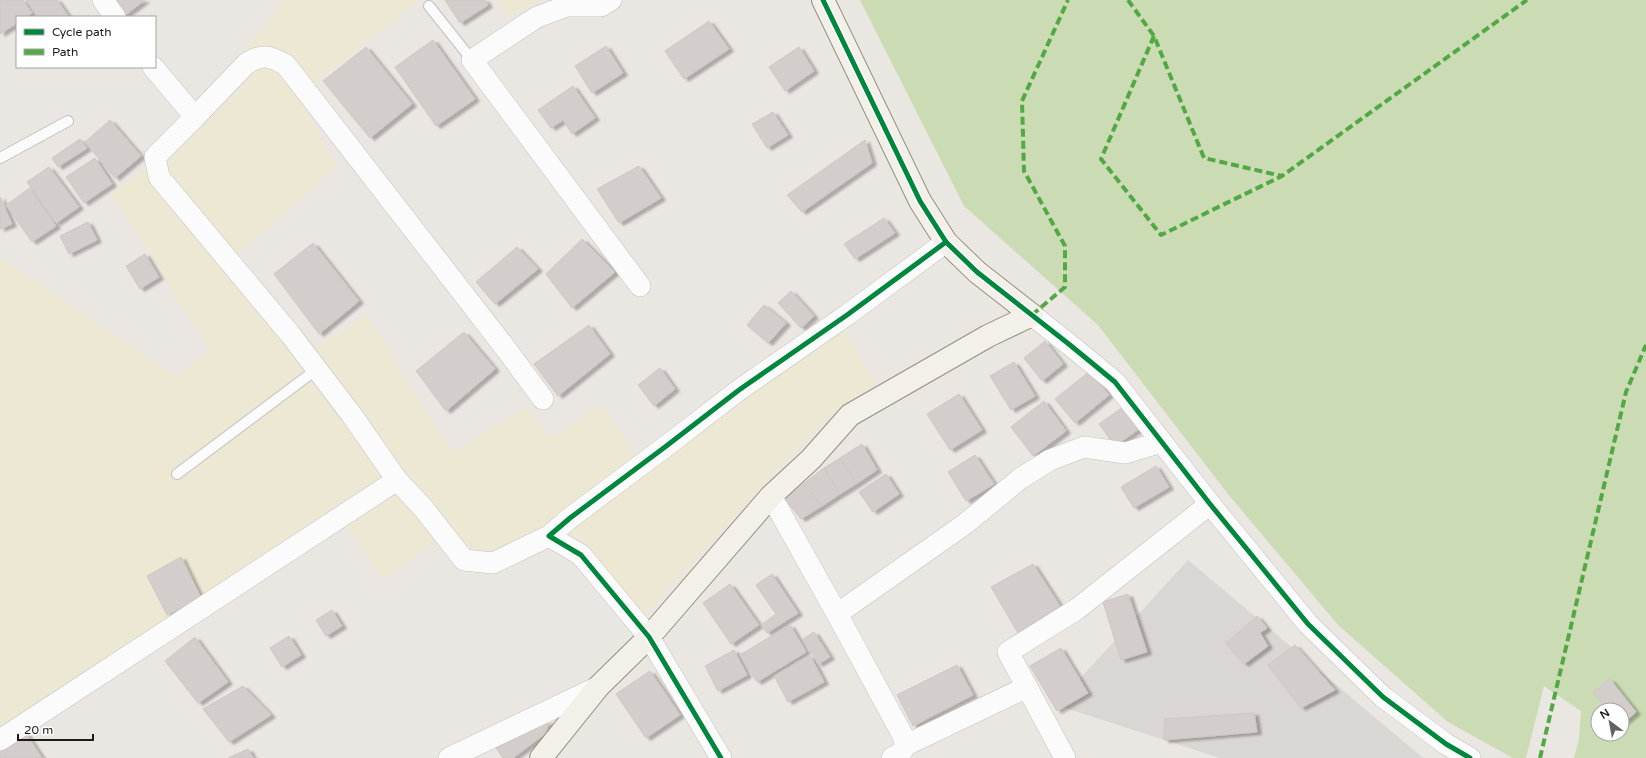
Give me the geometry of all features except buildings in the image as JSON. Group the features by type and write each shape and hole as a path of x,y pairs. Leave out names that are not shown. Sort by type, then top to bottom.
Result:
{"street":[{"path":"103,0 114,16"},
{"path":"611,0 602,6 567,6 536,17 472,60 640,286"},
{"path":"823,0 920,201 946,242 977,272 1115,382 1210,504 1308,624 1383,697 1446,744 1470,758"},
{"path":"543,399 503,345 286,65 273,58 265,56 255,58 246,64 155,158 159,177 285,328 351,414 397,480 424,510 464,560 493,563 549,536 570,518 666,447 739,390 847,315 946,242"},
{"path":"154,68 195,117"},
{"path":"541,758 598,687 649,637 771,496 811,459 850,415 988,336 1032,315"},
{"path":"838,614 965,524 1022,478 1050,460 1084,447 1125,453 1162,442"},
{"path":"0,740 397,480"},
{"path":"771,496 838,614 902,734 899,752"},
{"path":"1066,758 1008,652 1077,609 1210,504"},
{"path":"549,536 581,555 649,637 721,758"},
{"path":"450,758 598,687"},
{"path":"899,752 1027,687"}],"lane":[{"path":"428,6 472,60"},
{"path":"0,158 68,121"},
{"path":"176,474 317,369"}],"shaded area":[{"path":"285,0 420,0 299,97 337,166 230,262 296,359 367,315 452,452 526,407 552,438 601,404 639,460 836,311 860,356 878,382 827,416 643,616 554,521 483,559 446,533 383,581 337,513 0,731 0,257 178,376 209,349 111,194 150,165"},
{"path":"495,0 541,0 511,18"},
{"path":"1188,560 1423,758 1220,758 1056,705"}],"green space":[{"path":"860,0 1646,0 1646,758 1574,758 1579,739 1581,711 1544,686 1526,758 1513,758 1448,722 1338,625 1228,494 1098,325 964,206"}],"marked path":[{"path":"1032,315 1065,287 1065,246 1024,171 1022,101 1068,0"},
{"path":"1128,0 1154,36 1204,158 1282,176"},
{"path":"1154,36 1101,159 1161,235 1282,176 1527,0"},
{"path":"1540,758 1626,392 1646,345"}],"cycle path":[{"path":"823,0 920,201 946,242 977,272 1115,382 1210,504 1308,624 1383,697 1446,744 1470,758"},
{"path":"721,758 649,637 581,555 549,536 570,518 739,390 847,315 946,242"}]}
